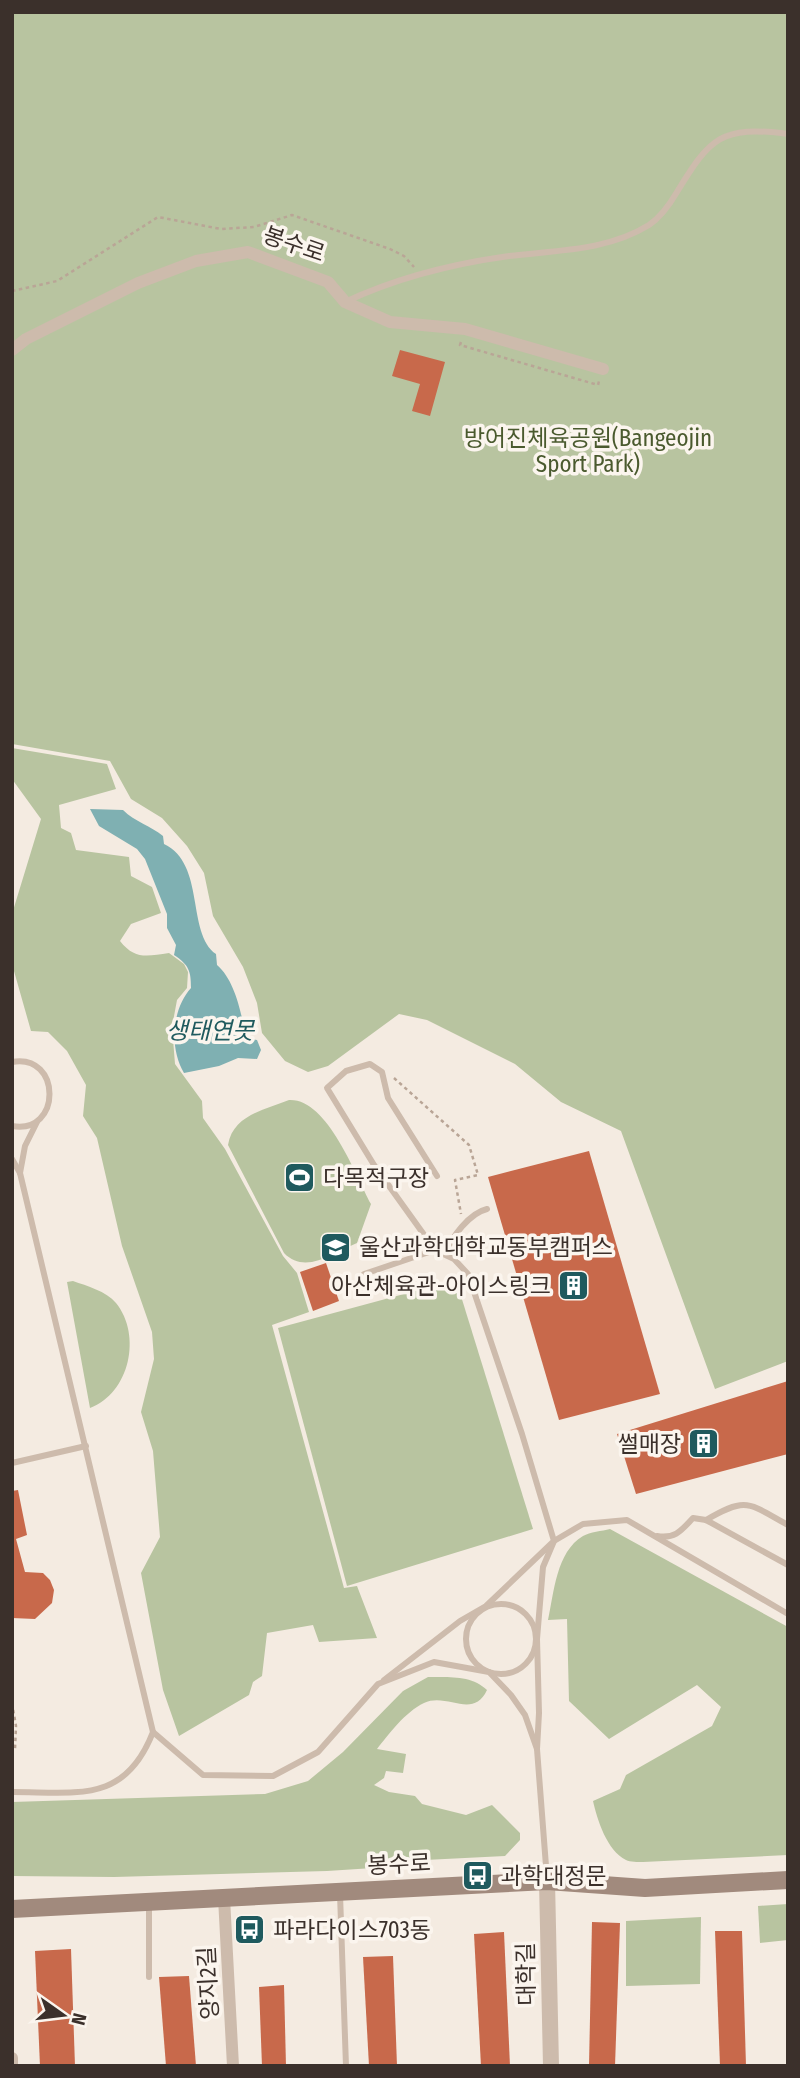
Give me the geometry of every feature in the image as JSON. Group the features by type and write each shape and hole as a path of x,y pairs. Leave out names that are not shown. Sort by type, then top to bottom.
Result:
{"main road":[{"name":"봉수로","path":"12,1909 547,1881 645,1888 788,1880"}],"street":[{"name":"봉수로","path":"12,350 26,339 138,283 196,261 248,252 328,282 345,302 390,322 465,329 603,369"},
{"name":"대학길","path":"547,1881 551,2066"},
{"name":"양지2길","path":"224,1898 233,2066"},
{"path":"12,2058 12,2066"}],"lane":[{"path":"345,302 388,282 469,262 569,251 612,241 651,224 670,204 701,153 713,142 734,133 764,131 788,134"},
{"path":"12,1062 29,1063 38,1068 50,1084 50,1105 25,1146 20,1173"},
{"path":"435,1250 374,1165 327,1088 346,1071 370,1063 382,1072 388,1098 437,1176"},
{"path":"12,1126 28,1126 38,1121"},
{"path":"12,1159 20,1173 153,1732 146,1751 131,1773 106,1787 79,1792 12,1792"},
{"path":"446,1253 475,1214 487,1209"},
{"path":"364,1274 435,1250 446,1253 468,1274 522,1434 554,1541 543,1567 537,1639 540,1713 537,1749 547,1881"},
{"path":"12,1463 86,1446"},
{"path":"706,1520 731,1505 749,1503 788,1525"},
{"path":"652,1535 669,1538 680,1532 693,1518 706,1520 788,1565"},
{"path":"537,1749 525,1715 489,1672 471,1657 466,1634 470,1623 486,1606 554,1541 583,1524 627,1520 788,1614"},
{"path":"153,1732 203,1775 273,1776 318,1752 378,1684 460,1621 486,1606 510,1604 520,1609 535,1627 537,1639 529,1660 510,1673 434,1662 378,1684"},
{"path":"340,1892 345,2066"},
{"path":"149,1902 149,1976"}],"path":[{"path":"382,1072 400,1082 469,1145 478,1175 456,1180 461,1218 466,1224"},
{"path":"12,1703 16,1726 15,1749 12,1749"}],"green space":[{"name":"방어진체육공원(Bangeojin Sport Park)","path":"12,12 788,12 788,1361 715,1389 621,1131 561,1102 515,1064 427,1020 399,1014 328,1066 308,1072 285,1061 262,1033 257,1003 243,967 213,916 204,873 187,846 162,818 131,799 110,761 12,744"},
{"path":"12,748 107,764 116,789 59,805 61,828 71,833 76,850 129,857 131,876 152,887 161,913 131,924 120,941 136,954 148,956 169,953 184,964 188,972 187,988 177,1000 172,1027 175,1064 202,1101 203,1118 225,1149 283,1256 297,1273 309,1312 272,1325 344,1588 357,1586 377,1638 319,1642 313,1625 267,1633 262,1676 253,1682 249,1695 179,1736 163,1690 141,1573 160,1537 153,1451 141,1412 154,1359 152,1332 122,1246 97,1138 83,1116 86,1085 67,1051 48,1032 31,1031 12,964 12,914 41,819 12,779"},
{"name":"다목적구장","path":"289,1100 303,1103 316,1111 327,1124 348,1157 371,1204 357,1243 310,1262 292,1259 284,1253 228,1145 231,1135 243,1120"},
{"path":"456,1280 533,1529 347,1586 278,1328"},
{"path":"73,1281 96,1289 112,1299 124,1316 129,1331 128,1362 123,1377 115,1390 90,1408 67,1282"},
{"path":"610,1529 788,1627 788,1855 634,1862 619,1856 608,1842 593,1801 620,1789 626,1775 712,1726 721,1707 697,1685 609,1739 569,1701 567,1619 548,1620 555,1586 562,1562 574,1543 583,1536"},
{"path":"428,1677 467,1679 487,1690 481,1699 474,1703 433,1701 410,1712 377,1749 406,1754 403,1773 386,1771 384,1778 374,1785 389,1792 415,1796 422,1804 466,1815 492,1805 520,1833 520,1840 505,1856 425,1860 404,1866 327,1871 114,1877 12,1876 12,1802 265,1794 308,1781 343,1752 403,1691"},
{"path":"788,1904 788,1940 760,1943 758,1906"},
{"path":"701,1917 700,1984 626,1986 626,1921"}],"water":[{"name":"생태연못","path":"90,809 123,810 163,836 164,844 177,854 186,867 201,931 216,954 217,965 229,979 237,998 246,1038 257,1040 261,1050 257,1059 238,1058 219,1066 184,1073 176,1052 175,1029 180,1007 191,988 190,973 186,965 174,955 176,945 167,928 167,914 145,859 137,849 99,826"}],"building":[{"path":"400,350 445,362 430,416 412,411 420,384 392,376"},
{"name":"아산체육관-아이스링크","path":"589,1151 660,1394 559,1420 488,1177"},
{"path":"326,1263 339,1301 313,1311 300,1272"},
{"name":"썰매장","path":"788,1381 788,1454 636,1494 617,1434"},
{"path":"18,1490 27,1535 16,1539 25,1572 43,1573 54,1590 52,1603 35,1619 12,1618 12,1491"},
{"path":"592,1922 620,1923 615,2066 589,2066"},
{"path":"715,1931 742,1931 746,2066 720,2066"},
{"path":"504,1932 510,2066 481,2066 474,1934"},
{"path":"71,1949 75,2066 40,2066 35,1951"},
{"path":"393,1956 397,2066 369,2066 363,1957"},
{"path":"189,1976 196,2066 166,2066 159,1977"},
{"path":"284,1985 286,2066 262,2066 259,1987"}],"place":[{"name":"다목적구장","path":"300,1178"},
{"name":"울산과학대학교동부캠퍼스","path":"336,1247"},
{"name":"아산체육관-아이스링크","path":"574,1286"},
{"name":"썰매장","path":"704,1444"},
{"name":"과학대정문","path":"478,1876"},
{"name":"파라다이스703동","path":"250,1930"}]}
